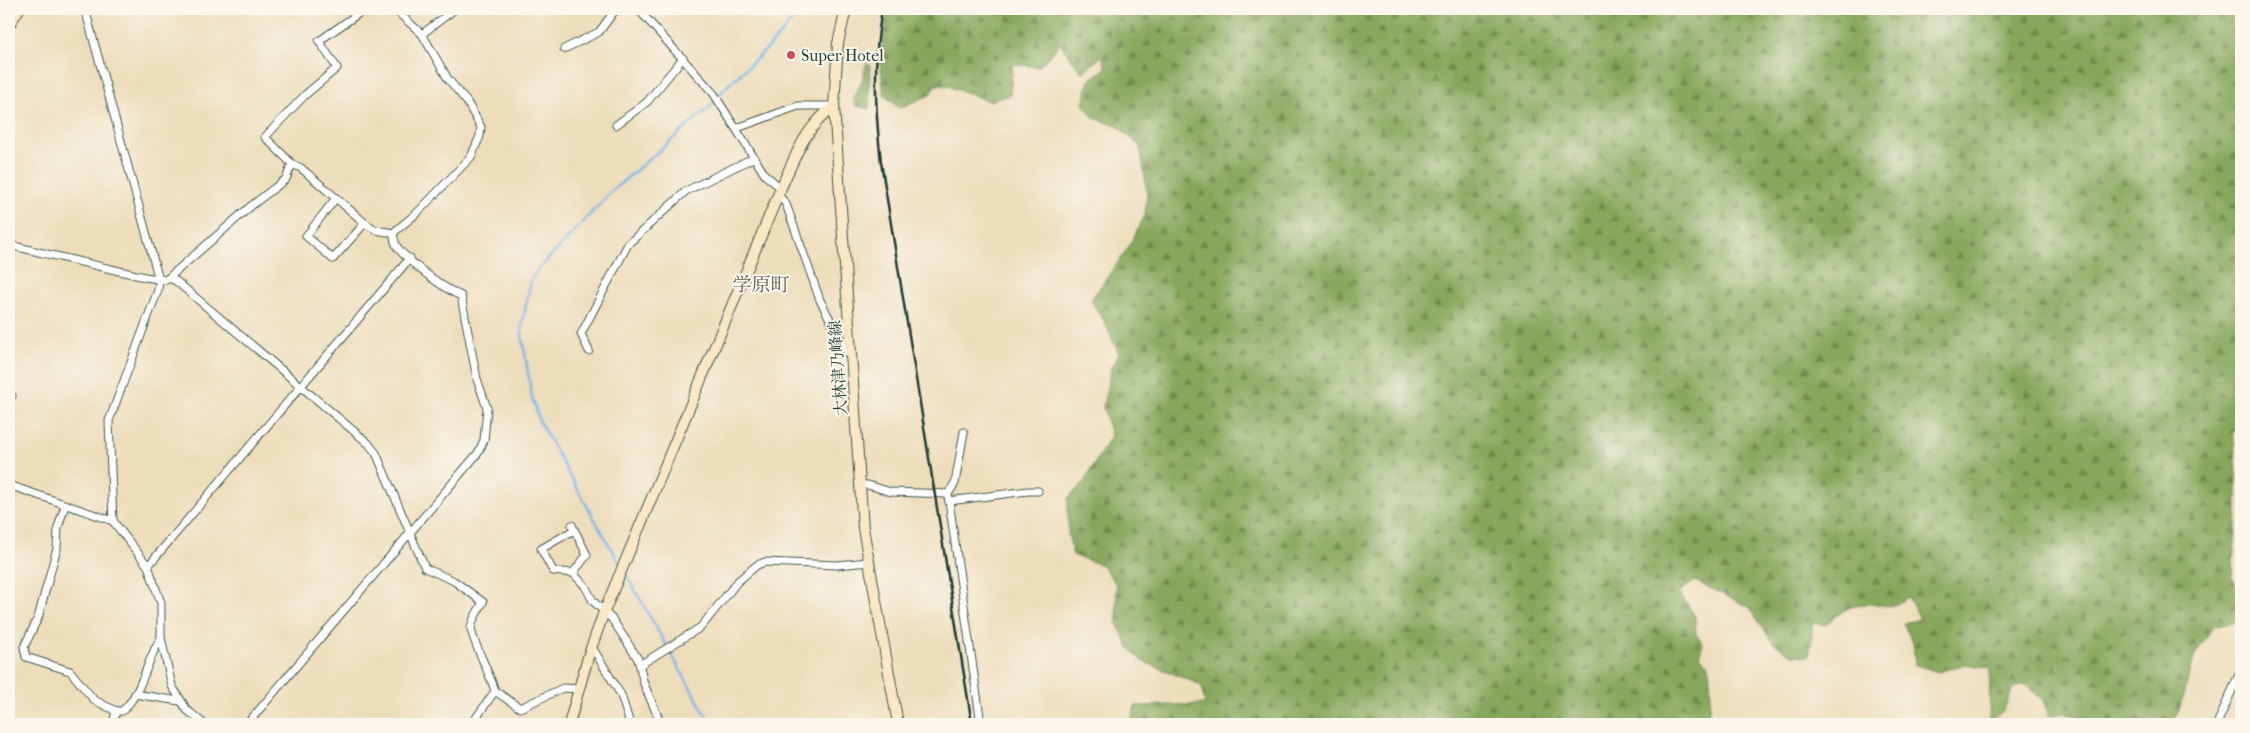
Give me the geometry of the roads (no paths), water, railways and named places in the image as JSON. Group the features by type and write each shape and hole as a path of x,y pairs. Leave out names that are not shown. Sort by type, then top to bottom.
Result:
{"main road":[{"path":"10,20 20,9"},
{"name":"大林津乃峰線","path":"846,9 838,43 834,106 863,528 898,724"},
{"path":"569,724 604,612 779,192 806,133 820,116 834,106"}],"street":[{"path":"86,9 159,280 158,290 109,421 113,521"},
{"path":"365,9 319,41 337,68 305,95 265,137 292,164 301,168 365,223 376,230 393,233"},
{"path":"393,233 418,212 471,158 480,136 481,128 467,102 448,79 422,34 394,9"},
{"path":"422,34 455,9"},
{"path":"564,49 599,32 616,9"},
{"path":"638,9 717,98 737,128 753,158 779,192 786,204 820,300 852,363"},
{"path":"616,125 647,102 683,58"},
{"path":"737,128 798,106 834,106"},
{"path":"589,351 581,334 628,244 686,191 753,158"},
{"path":"9,245 159,280 169,278 251,206 286,179 292,164"},
{"path":"336,198 306,236 333,259 365,223"},
{"path":"247,724 478,454 484,440 487,408 477,379 461,296 451,292 397,248 393,233"},
{"path":"148,566 410,258"},
{"path":"169,278 176,281 368,444 376,453 428,572 454,581 483,602 471,628 473,639 482,655 495,691 520,708 563,688 579,689"},
{"path":"964,432 955,483 948,498 981,724"},
{"path":"9,485 65,506 113,521 148,566 157,586 161,604 161,638 172,686 179,701 204,724"},
{"path":"860,485 868,485 891,492 948,498 1038,491"},
{"path":"65,506 58,527 57,548 38,618 27,639 24,653 32,660 70,671 76,675 88,694 116,711 122,711 135,694 161,638"},
{"path":"573,573 587,555 573,528 541,549 553,571 573,573 604,612 612,619 640,665 644,684 661,724"},
{"path":"640,665 701,627 734,585 758,565 765,562 837,565 869,562"},
{"path":"592,647 621,695 630,724"},
{"path":"2217,724 2241,670"},
{"path":"476,724 476,718 495,691"},
{"path":"135,694 179,701"},
{"path":"113,724 116,711"}],"waterway":[{"path":"620,564 540,423 532,397 521,329 531,280 535,273 613,190 709,108 724,89 769,47 802,9"},
{"path":"624,571 711,724"}],"railway":[{"path":"882,9 876,66 877,123 881,162 972,724"}],"place":[{"name":"Super Hotel","path":"791,55"}],"district":[{"name":"学原町","path":"761,285"}]}
